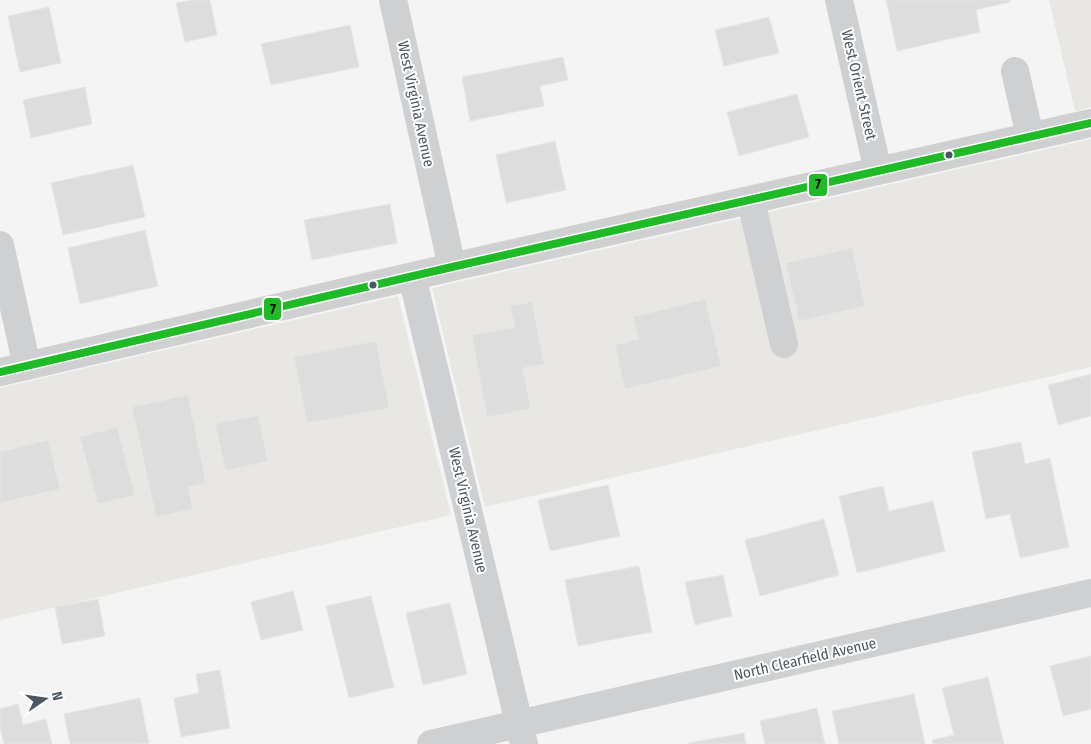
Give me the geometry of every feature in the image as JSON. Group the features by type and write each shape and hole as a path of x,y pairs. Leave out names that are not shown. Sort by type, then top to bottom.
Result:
{"street":[{"name":"West Virginia Avenue","path":"393,0 452,267"},
{"name":"West Orient Street","path":"839,0 878,170"},
{"path":"1015,71 1030,136"},
{"path":"0,372 412,276 1091,123"},
{"path":"751,201 784,344"},
{"path":"0,245 27,366"},
{"name":"West Virginia Avenue","path":"412,276 521,734"},
{"name":"North Clearfield Avenue","path":"432,744 521,734 1091,593"}],"shaded area":[{"path":"1049,0 1091,0 1091,107 1075,111"},
{"path":"1091,139 1091,367 485,507 432,288"},
{"path":"398,296 451,515 0,620 0,388"}],"building":[{"path":"192,0 210,0 217,35 185,42 176,3"},
{"path":"886,0 1010,0 1010,2 976,10 980,32 897,51"},
{"path":"49,7 61,63 20,72 8,16"},
{"path":"769,17 779,53 724,66 715,30"},
{"path":"350,25 359,67 271,85 261,44"},
{"path":"563,57 568,80 540,86 544,106 470,121 462,77"},
{"path":"85,87 92,124 31,138 23,100"},
{"path":"797,94 809,137 739,156 727,112"},
{"path":"555,141 566,190 506,203 496,155"},
{"path":"133,165 145,217 63,235 51,183"},
{"path":"390,204 397,243 312,260 304,220"},
{"path":"145,230 158,286 80,304 68,248"},
{"path":"852,248 865,306 799,321 786,263"},
{"path":"705,299 721,366 625,389 615,345 639,339 633,317"},
{"path":"532,302 544,364 523,368 531,409 487,417 472,335 515,327 510,306"},
{"path":"376,341 389,408 307,423 294,357"},
{"path":"1091,374 1091,416 1058,425 1048,385"},
{"path":"188,395 206,483 188,487 193,509 156,517 132,407"},
{"path":"258,415 268,461 226,471 215,424"},
{"path":"117,427 135,495 98,504 80,437"},
{"path":"48,440 60,489 0,503 0,452"},
{"path":"1021,442 1025,464 1050,458 1069,547 1020,558 1010,514 986,519 972,452"},
{"path":"608,485 620,536 550,551 538,500"},
{"path":"883,486 889,511 933,501 945,551 857,573 839,496"},
{"path":"824,519 839,575 760,596 745,540"},
{"path":"639,566 652,632 578,646 565,580"},
{"path":"723,575 732,616 695,625 685,582"},
{"path":"293,591 303,630 261,640 251,602"},
{"path":"371,596 394,687 349,698 326,606"},
{"path":"98,599 105,636 62,644 55,607"},
{"path":"450,603 467,674 423,685 406,613"},
{"path":"1091,656 1091,709 1063,716 1050,666"},
{"path":"220,670 230,728 181,737 174,698 199,693 196,674"},
{"path":"988,677 1004,744 933,744 932,740 954,735 942,688"},
{"path":"914,694 925,744 839,744 832,711"},
{"path":"140,698 149,743 70,744 64,714"},
{"path":"18,704 23,725 46,719 52,744 4,744 0,727 0,709"},
{"path":"817,708 825,744 765,744 760,721"},
{"path":"744,733 746,744 688,743"}],"transit line":[{"name":"7","path":"0,372 452,267 1091,123"}]}
